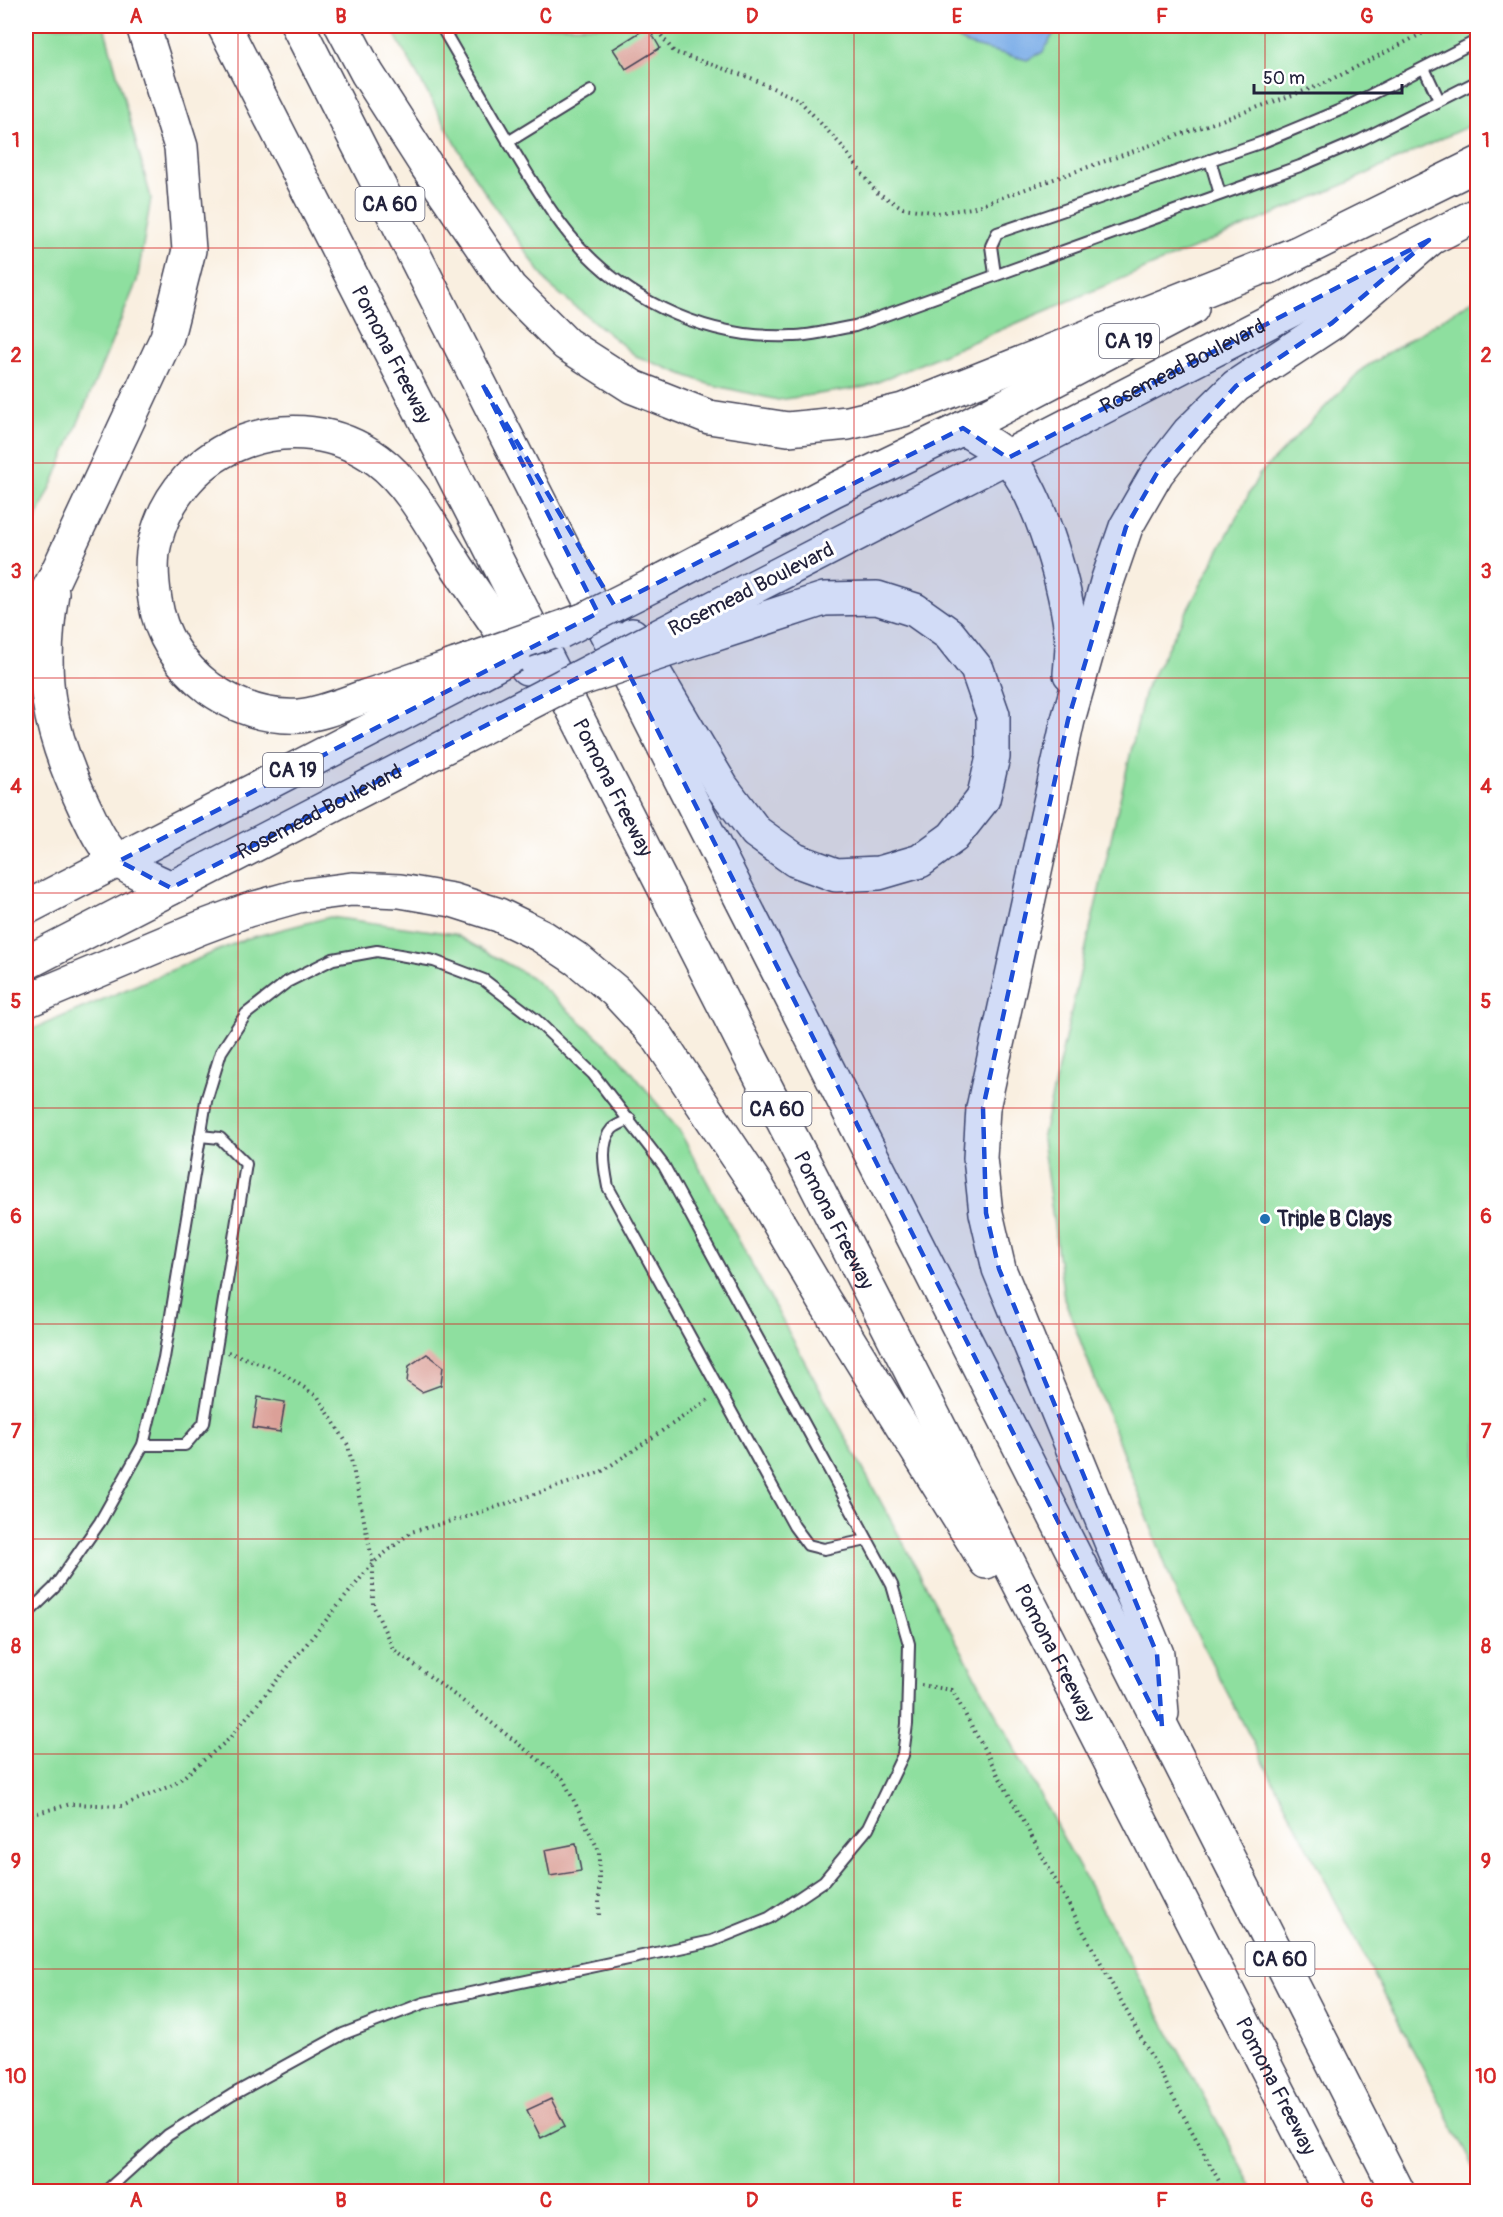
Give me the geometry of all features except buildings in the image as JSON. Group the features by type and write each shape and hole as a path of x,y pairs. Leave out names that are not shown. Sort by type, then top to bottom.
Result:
{"main road":[{"path":"26,629 54,579 167,337 189,250 181,147 143,26"},
{"name":"Pomona Freeway","path":"224,26 1330,2192"},
{"name":"CA 60","path":"298,26 482,384 1398,2192"},
{"path":"342,26 367,73 396,119 510,288 566,344 633,387 709,417 788,429 848,423 903,410 1295,254"},
{"name":"CA 19","path":"26,908 119,861 461,673 586,619 832,491 963,428 1295,254 1478,164"},
{"name":"Rosemead Boulevard","path":"26,963 566,684 688,632 1008,458 1478,214"},
{"path":"1162,1727 1157,1654 1002,1278 986,1213 980,1158 982,1108 1068,720 1107,582 1126,527 1157,473 1189,432 1236,386 1332,322 1429,240"},
{"path":"482,384 722,787 756,832 795,860 836,875 879,873 920,861 953,837 983,799 993,757 993,715 977,669 949,634 915,610 877,598 824,599 688,632"},
{"path":"963,428 1008,458 1027,486 1043,526 1063,588 1072,643 1068,720"},
{"path":"461,673 300,716 262,714 228,701 194,677 171,648 157,615 152,578 154,543 164,517 178,491 201,466 228,448 264,435 294,431 322,435 351,444 379,461 423,511 464,577 621,805"},
{"path":"54,579 47,621 45,667 50,713 68,773 102,841 119,861 171,888"},
{"path":"26,1001 248,910 298,896 352,890 400,891 452,900 499,915 540,934 578,960 615,991 657,1036 750,1176 831,1312 1110,1763"}],"lane":[{"path":"441,26 524,169 562,225 596,263 642,298 684,318 734,333 793,336 855,326 1300,166 1361,140 1478,81"},
{"path":"995,274 991,246 997,234 1263,142 1345,108 1478,40"},
{"path":"1424,68 1439,100"},
{"path":"508,142 591,92"},
{"path":"1210,160 1220,194"},
{"path":"26,1615 54,1588 100,1522 143,1445 164,1358 206,1101 221,1052 246,1014 287,982 333,959 377,951 434,961 484,980 535,1019 593,1074 630,1119 664,1166 892,1585 909,1644 903,1755 868,1828 824,1881 769,1918 712,1941 424,2003 343,2034 232,2095 168,2135 105,2192"},
{"path":"630,1119 612,1129 607,1141 604,1164 608,1187 794,1526 808,1545 824,1549 867,1540"},
{"path":"143,1445 185,1445 204,1423 246,1164 220,1138 200,1136"}],"path":[{"path":"654,26 674,52 751,78 799,100 841,145 876,192 903,208 938,213 972,208 1321,85 1437,26"},
{"path":"216,1348 278,1370 318,1397 348,1445 373,1563 373,1605 393,1649 563,1779 599,1851 599,1915"},
{"path":"26,1816 71,1804 122,1806 175,1784 228,1740 373,1563 411,1532 466,1517 601,1472 721,1392"},
{"path":"908,1682 952,1690 1225,2192"}],"highlighted area":[{"path":"1429,240 1332,323 1236,386 1157,473 1126,527 1068,720 983,1108 986,1213 999,1269 1157,1654 1162,1727 620,656 171,888 119,861 598,613 482,383 614,605 963,428 1008,458"}],"green space":[{"path":"26,26 104,26 151,198 137,281 53,483 26,540"},
{"path":"390,26 1477,26 1477,122 1343,185 866,387 778,400 708,384 636,356 549,285 475,178"},
{"name":"Triple B Clays","path":"1477,297 1477,2173 1178,1598 1064,1298 1042,1139 1145,690 1259,475 1362,369"},
{"path":"330,917 454,934 531,977 619,1056 680,1132 1255,2191 26,2192 26,1032 245,939"}],"water":[{"path":"936,26 1058,26 1043,52 1027,60 967,44"}],"place":[{"name":"Triple B Clays","path":"1265,1219"}]}
